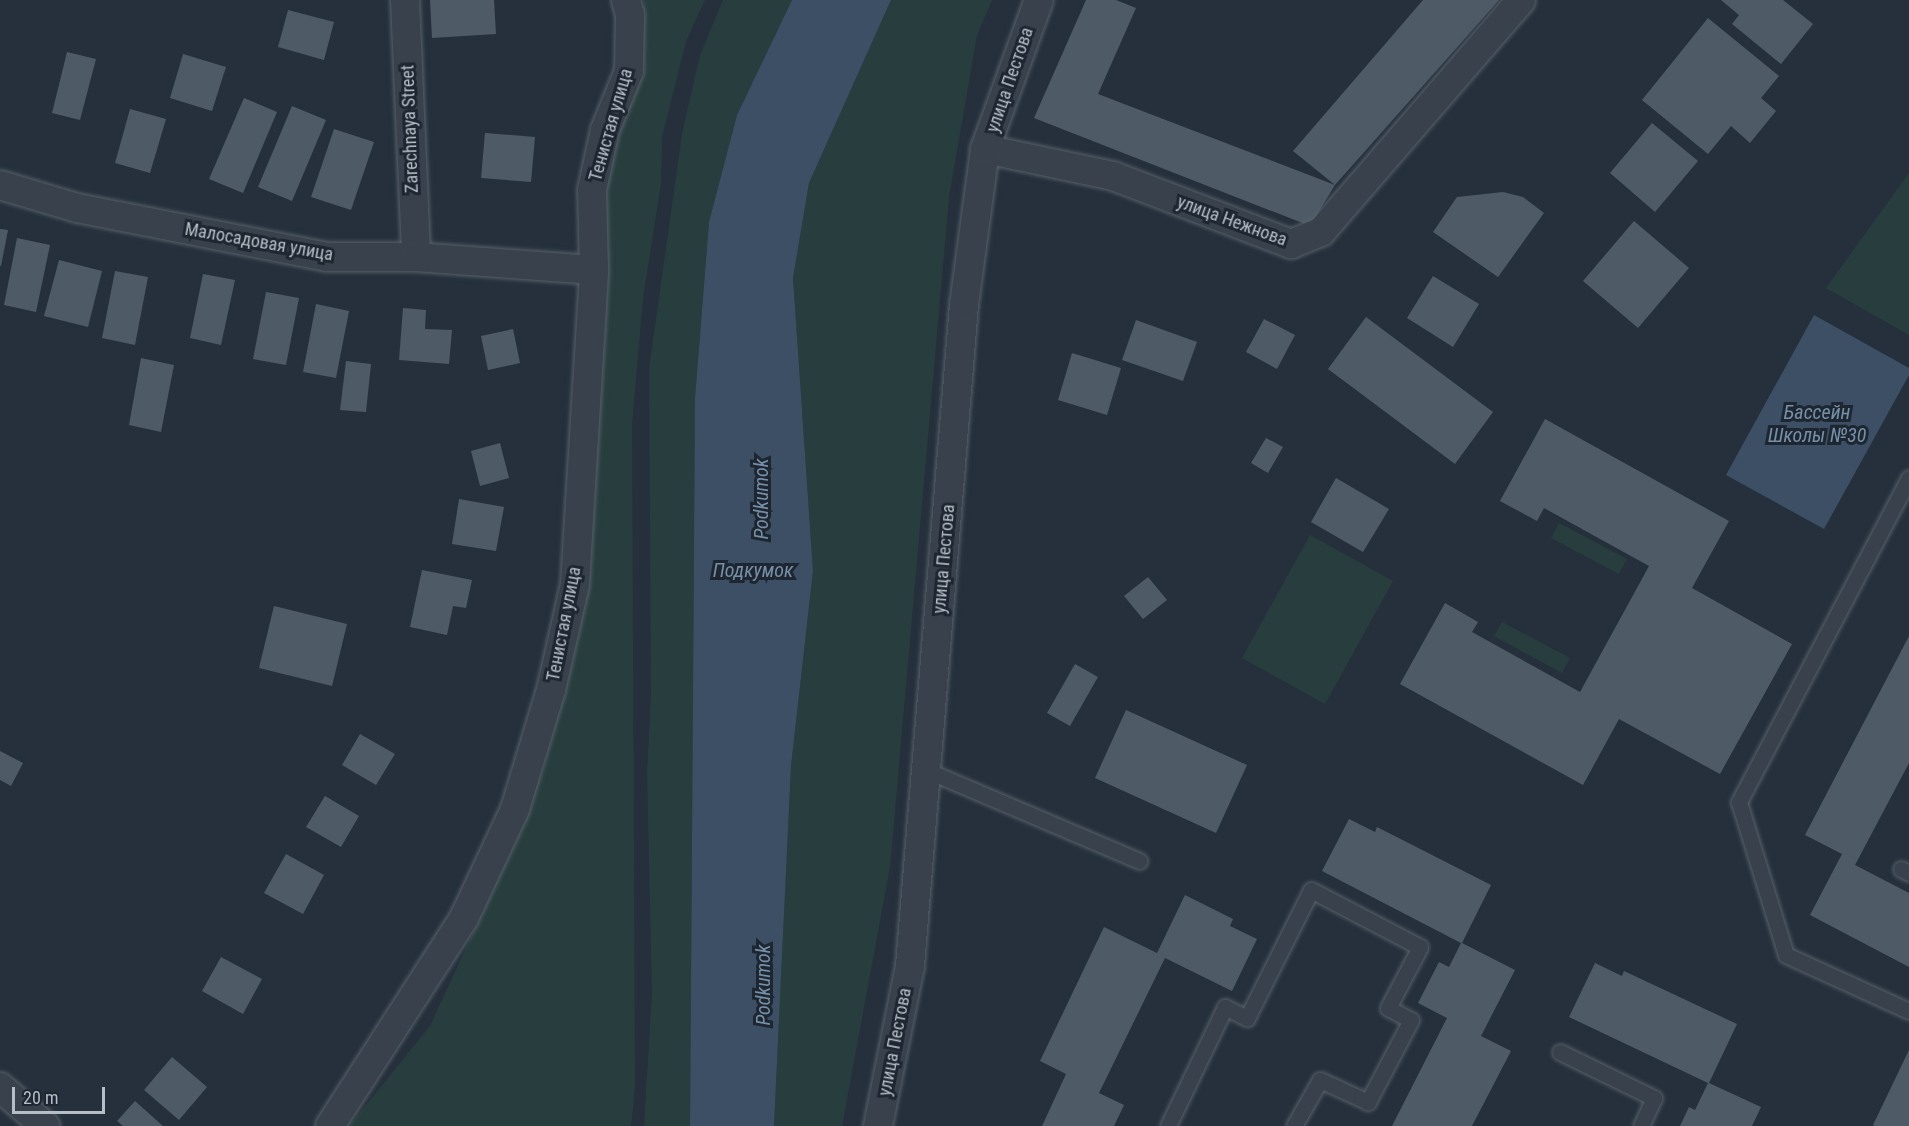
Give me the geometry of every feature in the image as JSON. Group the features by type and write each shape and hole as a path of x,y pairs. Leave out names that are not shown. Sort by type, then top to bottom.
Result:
{"street":[{"name":"Zarechnaya Street","path":"405,0 416,257"},
{"name":"Тенистая улица","path":"330,1126 464,918 515,809 551,690 575,584 594,270 592,190 605,130 629,71 630,15 626,0"},
{"name":"улица Пестова","path":"878,1126 910,966 964,305 985,149 1040,0"},
{"name":"улица Нежнова","path":"985,149 1113,176 1291,244 1321,232 1521,0"},
{"name":"Малосадовая улица","path":"0,185 77,208 327,257 416,257 594,270"},
{"path":"0,1087 45,1126"}],"lane":[{"path":"1909,478 1739,802 1786,955 1909,1011"},
{"path":"926,770 1139,861"},
{"path":"1168,1126 1226,1007 1247,1018 1311,890 1420,947 1388,1008 1411,1020 1368,1102 1320,1080 1294,1126"},
{"path":"1560,1052 1654,1098 1641,1126"}],"green space":[{"path":"644,0 705,0 686,41 662,137 661,184 643,298 632,425 635,1087 631,1126 349,1126 430,1026 513,846 544,767 588,592 607,166 634,86 644,31"},
{"path":"723,0 792,0 737,115 709,222 695,398 690,1126 644,1126 652,993 647,772 651,697 649,369 682,134 700,55"},
{"path":"891,0 992,0 977,35 949,197 890,867 842,1126 774,1126 791,766 813,571 793,278 809,183"},
{"path":"1909,173 1909,335 1826,288"},
{"path":"1559,523 1627,559 1619,574 1551,538"},
{"path":"1310,535 1393,581 1325,704 1242,658"},
{"path":"1502,622 1570,658 1562,673 1494,636"}],"water":[{"name":"Подкумок","path":"792,0 891,0 809,183 793,278 813,571 791,766 774,1126 690,1126 695,398 709,222 737,115"},
{"name":"Бассейн Школы №30","path":"1814,315 1909,368 1909,375 1824,529 1726,475"}],"building":[{"path":"430,0 494,0 496,34 432,38"},
{"path":"1086,0 1116,0 1136,8 1098,94 1335,185 1310,226 1034,118"},
{"path":"1423,0 1499,0 1335,185 1293,151"},
{"path":"1721,0 1783,0 1813,24 1781,64 1732,24 1739,15"},
{"path":"288,10 334,22 324,60 278,47"},
{"path":"1708,18 1779,76 1761,98 1776,111 1750,143 1731,126 1708,154 1642,100"},
{"path":"67,52 96,59 80,120 52,113"},
{"path":"183,54 226,67 212,111 170,98"},
{"path":"244,98 277,112 243,193 209,179"},
{"path":"292,106 326,120 292,201 258,187"},
{"path":"130,109 166,119 150,173 115,163"},
{"path":"1652,123 1698,161 1655,212 1610,173"},
{"path":"334,129 374,142 351,210 311,197"},
{"path":"485,133 535,137 531,182 481,178"},
{"path":"1503,192 1523,197 1544,213 1498,277 1433,232 1457,197"},
{"path":"1634,221 1689,268 1638,328 1583,281"},
{"path":"0,229 8,230 1,266 0,266"},
{"path":"17,238 50,245 36,312 4,305"},
{"path":"59,260 102,271 88,327 44,316"},
{"path":"115,271 148,277 135,345 102,338"},
{"path":"203,274 235,280 221,345 190,338"},
{"path":"1433,276 1479,304 1453,347 1407,318"},
{"path":"266,292 299,298 286,365 253,359"},
{"path":"316,304 349,311 336,378 303,372"},
{"path":"403,308 426,310 425,329 452,330 449,364 399,360"},
{"path":"1366,317 1493,412 1455,464 1328,369"},
{"path":"1264,319 1295,335 1277,369 1246,352"},
{"path":"1136,320 1197,342 1183,381 1122,360"},
{"path":"513,329 520,363 488,370 481,336"},
{"path":"1072,353 1121,368 1107,415 1058,400"},
{"path":"141,358 174,365 161,432 129,425"},
{"path":"346,361 371,364 366,412 340,410"},
{"path":"1545,419 1729,521 1692,588 1792,644 1720,774 1619,719 1583,785 1400,684 1445,603 1478,622 1472,632 1580,692 1649,566 1544,508 1537,521 1500,501"},
{"path":"1266,438 1283,447 1268,473 1251,463"},
{"path":"500,443 509,478 480,486 471,451"},
{"path":"1336,478 1389,509 1363,552 1311,522"},
{"path":"459,499 504,507 496,551 452,544"},
{"path":"422,570 472,580 466,608 453,606 447,635 410,627"},
{"path":"1148,577 1167,600 1143,619 1124,596"},
{"path":"274,606 347,624 332,686 259,668"},
{"path":"1909,636 1909,763 1855,865 1909,893 1909,967 1810,915 1842,854 1805,835"},
{"path":"1075,664 1098,677 1070,726 1047,713"},
{"path":"1126,710 1247,765 1216,833 1095,778"},
{"path":"360,734 395,754 376,785 342,765"},
{"path":"0,751 23,763 11,786 0,780"},
{"path":"325,796 359,816 341,847 306,827"},
{"path":"1349,819 1375,832 1377,827 1491,885 1462,943 1515,970 1481,1036 1511,1051 1472,1126 1392,1126 1447,1018 1418,1003 1439,962 1449,967 1461,943 1322,871"},
{"path":"286,854 324,875 303,914 264,893"},
{"path":"1185,895 1233,919 1230,926 1257,939 1232,991 1165,958 1099,1093 1124,1105 1114,1126 1042,1126 1066,1074 1040,1061 1104,927 1157,953"},
{"path":"221,957 262,979 243,1014 202,991"},
{"path":"1595,963 1622,976 1624,971 1737,1024 1709,1083 1761,1107 1752,1126 1680,1126 1689,1107 1695,1110 1708,1083 1569,1017"},
{"path":"1909,1050 1909,1126 1875,1126 1873,1125"},
{"path":"172,1057 207,1087 179,1120 144,1090"},
{"path":"135,1101 163,1126 123,1126 117,1121"}],"water label":[{"name":"Podkumok","path":"761,499"},
{"name":"Podkumok","path":"763,985"}]}
